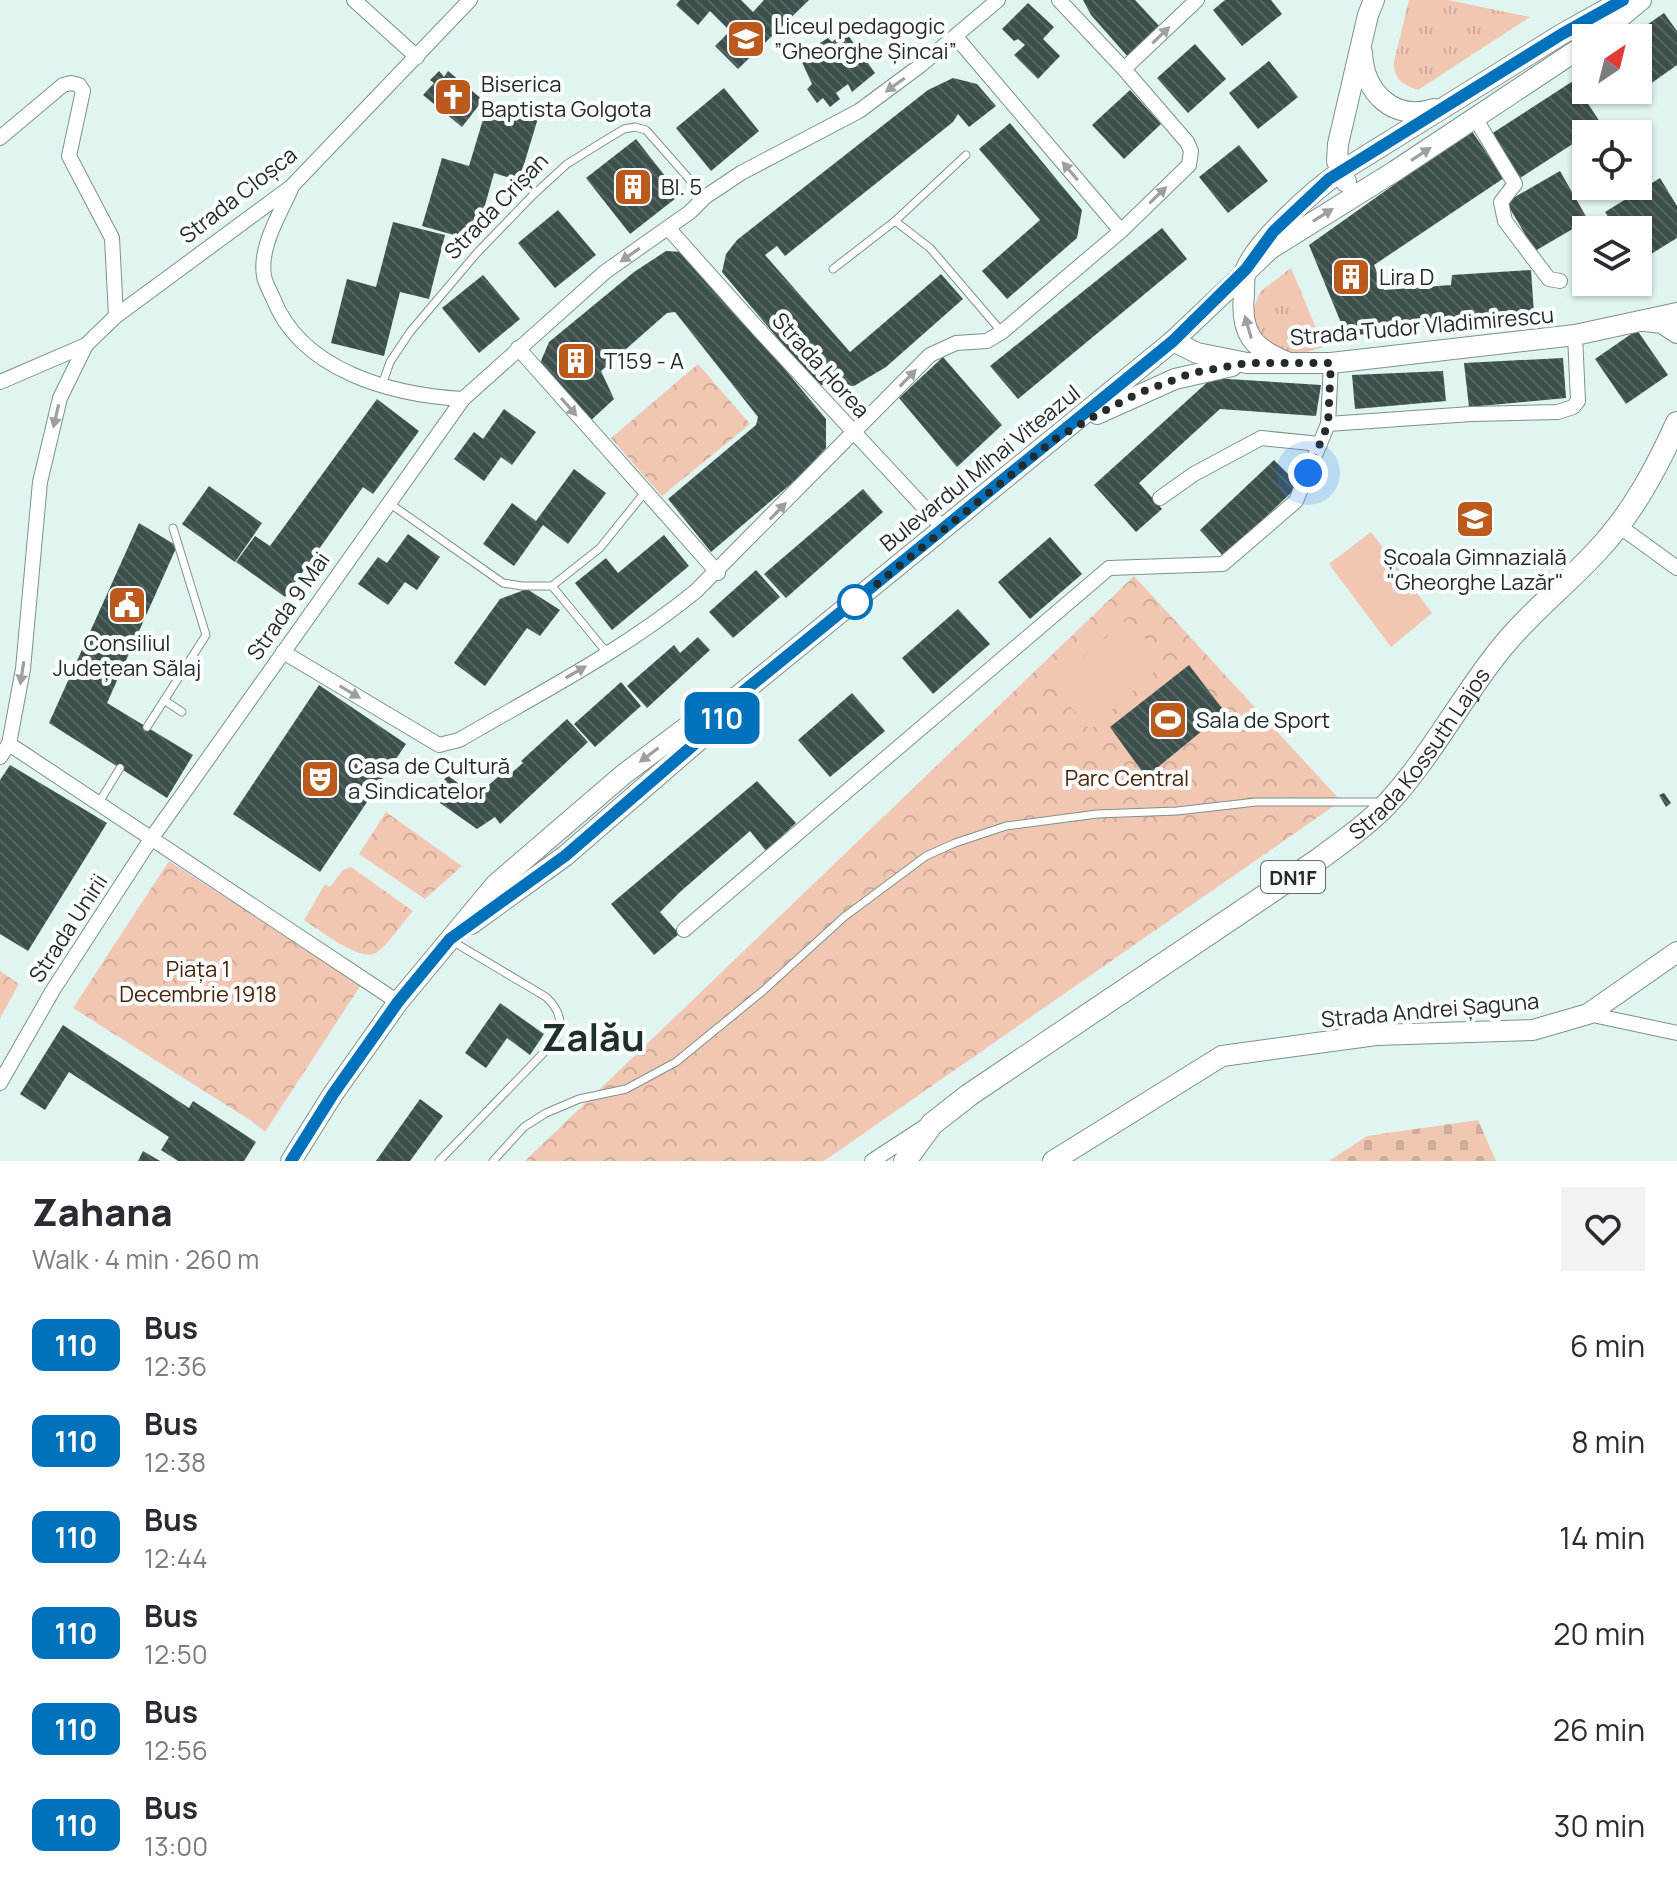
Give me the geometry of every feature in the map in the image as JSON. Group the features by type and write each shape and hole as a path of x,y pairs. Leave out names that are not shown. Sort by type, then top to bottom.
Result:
{"main road":[{"name":"Bulevardul Mihai Viteazul","path":"1246,269 1273,232 1340,172 1562,34 1623,0"},
{"path":"1612,24 1641,0"},
{"path":"1355,195 1340,172 1338,144 1369,5"},
{"path":"1362,45 1363,68 1369,81 1379,95 1397,110 1424,112 1448,104"},
{"name":"Bulevardul Mihai Viteazul","path":"291,1161 333,1094 398,1002 496,884 555,831 679,732 718,705 738,696 1055,439 1173,341 1270,249 1572,53"},
{"path":"1246,269 1243,309 1245,325 1252,341 1264,353 1289,363"},
{"name":"Strada Tudor Vladimirescu","path":"1173,341 1197,353 1247,363 1331,363 1575,335 1677,313"},
{"path":"1645,321 1662,323 1677,333"},
{"path":"1055,439 1100,413 1175,379 1247,363"},
{"name":"Strada Kossuth Lajos","path":"905,1161 924,1132 945,1113 1318,860 1389,802 1498,652 1619,526 1677,423"},
{"name":"Strada Andrei Șaguna","path":"1053,1161 1222,1056 1376,1035 1533,1030 1588,1014 1677,952"}],"street":[{"path":"354,0 417,57"},
{"name":"Strada Cloșca","path":"0,382 86,345 116,316 291,187 470,0"},
{"path":"291,187 264,254 264,276 279,314 300,339 337,368 382,385 433,397 463,399 605,272 668,228 705,197 741,173 859,111 956,37 998,0"},
{"path":"283,652 439,745 459,740 608,654 670,613 718,573 930,355 956,343 987,341 1002,332 1121,231 1189,165 1191,151 1187,142 1059,0"},
{"path":"1124,69 1197,0"},
{"path":"956,37 1121,231"},
{"path":"0,138 63,85 79,85 83,91 69,156 112,238 116,316"},
{"path":"1475,118 1515,184 1501,202 1505,221 1549,279 1560,281"},
{"name":"Strada Horea","path":"668,228 944,529"},
{"path":"1328,424 1471,414 1558,412 1573,407 1578,401 1579,387 1575,335"},
{"path":"0,757 9,744 23,669 40,482 60,398 86,345"},
{"path":"518,348 718,573"},
{"path":"684,930 1109,568 1223,564 1296,501 1328,424 1331,363"},
{"name":"Strada 9 Mai","path":"151,839 463,399"},
{"path":"1160,498 1214,462 1261,438 1320,444"},
{"path":"1619,526 1677,568"},
{"path":"9,744 398,1002"},
{"name":"Strada Unirii","path":"0,1083 53,990 151,839"},
{"path":"1588,1014 1677,1033"},
{"path":"872,1161 945,1113"}],"lane":[{"name":"Strada Crișan","path":"382,385 390,362 410,332 476,254 567,164 624,129 635,127 646,130 705,197"},
{"path":"833,269 895,221 966,155"},
{"path":"895,221 930,248 1002,332"},
{"path":"388,503 503,583 552,586 600,548 645,492"},
{"path":"147,727 206,635 173,528"},
{"path":"552,586 608,654"},
{"path":"164,700 182,712"},
{"path":"98,804 120,768"},
{"path":"493,1161 524,1127 546,1113 579,1099 626,1089 676,1062 764,990 844,917 926,856 955,843 1006,826 1097,814 1177,811 1256,802 1389,802"},
{"path":"439,1161 555,1041 561,1018 556,1006 546,997 450,939"}],"green space":[{"path":"1409,0 1448,0 1530,17 1418,90 1400,80 1394,68"},
{"path":"1291,268 1324,347 1299,354 1272,351 1249,320 1260,292"},
{"path":"698,364 750,424 662,496 611,438"},
{"path":"1371,532 1432,613 1391,647 1329,564"},
{"name":"Parc Central","path":"1134,576 1341,801 824,1161 525,1161"},
{"path":"1129,618 1164,663 1090,730 1052,684"},
{"path":"386,812 462,866 425,899 359,854"},
{"name":"Piața 1 Decembrie 1918","path":"169,861 361,985 265,1132 73,1008"},
{"path":"351,867 413,911 380,950 369,955 350,949 304,920 325,884 330,887 343,870"},
{"path":"0,971 19,984 0,1018"},
{"path":"1478,1120 1496,1161 1329,1161 1367,1136"}],"building":[{"name":"Liceul pedagogic ”Gheorghe Șincai”","path":"680,0 741,0 753,12 764,0 809,0 738,69 715,46 730,31 710,11 698,25 676,5"},
{"path":"1083,0 1135,0 1161,28 1128,57 1091,15"},
{"path":"1225,0 1271,0 1282,14 1242,46 1213,10"},
{"path":"1028,3 1054,27 1043,39 1060,56 1038,79 1014,55 1025,45 1018,39 1014,41 1002,29"},
{"path":"1664,13 1677,31 1677,65 1652,83 1652,24 1648,24"},
{"path":"845,31 875,73 852,92 848,84 836,93 840,99 830,107 823,98 817,103 807,89 812,84 801,60 809,55 807,51 828,38 832,42"},
{"path":"1195,44 1226,79 1188,113 1157,78"},
{"path":"1269,61 1298,97 1258,129 1229,93"},
{"name":"Biserica Baptista Golgota","path":"439,71 444,77 448,71 483,100 462,127 423,95 434,83 430,80"},
{"path":"953,78 977,84 996,106 969,127 958,114 953,122 785,256 777,246 765,255 850,352 941,274 963,299 886,367 854,386 821,385 795,359 722,272 726,254 737,240 928,90"},
{"path":"1572,82 1572,104 1588,104 1599,120 1572,120 1572,144 1517,180 1488,136"},
{"path":"724,88 759,131 711,171 676,128"},
{"path":"1130,90 1161,124 1124,159 1092,125"},
{"path":"488,103 538,118 519,181 494,173 475,241 422,226 442,158 469,166"},
{"path":"1010,123 1082,210 1077,238 1007,299 982,271 1040,220 979,149"},
{"path":"1471,130 1504,178 1374,265 1384,290 1451,285 1452,275 1531,270 1534,314 1453,320 1375,334 1346,335 1309,245"},
{"name":"Bl. 5","path":"636,139 680,195 630,234 586,178"},
{"path":"1239,145 1268,181 1228,213 1199,177"},
{"path":"1560,171 1572,192 1572,200 1577,200 1586,216 1572,216 1572,229 1535,251 1506,202"},
{"path":"1660,178 1677,206 1677,238 1652,253 1652,216 1607,216 1605,212 1624,200 1652,200 1652,183"},
{"path":"558,210 596,255 555,288 518,243"},
{"path":"393,222 445,235 429,299 400,292 384,356 331,343 347,279 376,287"},
{"path":"1162,228 1187,259 1018,399 990,366"},
{"path":"666,251 682,252 710,279 826,419 826,448 799,477 711,552 668,499 756,425 758,417 675,312 667,313 601,371 614,399 587,424 538,368 549,342 634,272"},
{"path":"483,275 520,319 479,353 442,308"},
{"path":"1637,330 1668,375 1626,404 1595,359"},
{"path":"943,357 1002,425 957,467 899,398"},
{"path":"1563,358 1566,398 1469,407 1464,363"},
{"path":"1443,371 1446,401 1355,409 1352,375"},
{"path":"1212,378 1321,385 1316,416 1220,409 1139,483 1162,509 1136,532 1094,485"},
{"path":"377,399 419,431 373,494 363,487 285,597 236,562 255,536 270,546"},
{"path":"504,409 536,432 512,465 501,457 484,481 454,459 474,432 483,439"},
{"path":"1274,460 1299,485 1224,557 1200,530"},
{"path":"574,469 606,493 568,544 543,525 514,566 483,544 512,503 536,521"},
{"path":"209,486 262,523 235,562 182,524"},
{"path":"863,489 883,512 786,598 764,574"},
{"name":"Consiliul Județean Sălaj","path":"139,523 177,546 107,703 193,755 167,798 49,723"},
{"path":"408,534 440,557 417,590 405,582 388,605 358,584 378,557 387,563"},
{"path":"664,535 689,566 612,630 575,583 606,558 618,573"},
{"path":"1050,537 1082,574 1030,619 998,582"},
{"path":"756,570 780,597 733,638 709,612"},
{"path":"527,589 560,610 540,636 527,628 485,686 454,663 500,599"},
{"path":"958,609 990,644 933,694 902,658"},
{"path":"698,637 710,650 647,708 627,686 674,645 680,653"},
{"name":"Sala de Sport","path":"1189,665 1225,712 1146,777 1110,727"},
{"path":"621,682 641,706 595,747 574,724"},
{"name":"Casa de Cultură a Sindicatelor","path":"319,685 406,744 320,872 233,814"},
{"path":"852,693 885,731 830,777 798,740"},
{"path":"567,719 588,742 500,824 495,817 477,829 440,803 445,794 438,791 447,775 476,796 506,770 509,775"},
{"path":"10,765 107,823 28,951 0,934 0,780"},
{"path":"757,781 796,823 766,851 750,831 680,892 660,912 679,934 654,955 611,904"},
{"path":"1664,793 1671,803 1666,807 1659,795"},
{"path":"500,1003 544,1034 530,1055 507,1038 486,1068 465,1053"},
{"path":"63,1025 189,1108 193,1101 256,1142 244,1161 178,1161 161,1150 169,1137 69,1072 45,1110 20,1094"},
{"path":"420,1099 443,1116 410,1161 376,1161"},
{"path":"143,1151 160,1161 138,1161"}],"bus line":[{"name":"110","path":"291,1161 333,1094 398,1002 450,939 565,856 713,728 738,696 1173,341 1225,292 1273,232 1329,179 1562,34 1623,0"}],"place":[{"name":"Liceul pedagogic ”Gheorghe Șincai”","path":"746,39"},
{"name":"Biserica Baptista Golgota","path":"453,97"},
{"name":"Bl. 5","path":"633,187"},
{"name":"Lira D","path":"1351,277"},
{"name":"T159 - A","path":"576,361"},
{"name":"Școala Gimnazială \"Gheorghe Lazăr\"","path":"1475,519"},
{"name":"Consiliul Județean Sălaj","path":"127,605"},
{"name":"Sala de Sport","path":"1168,720"},
{"name":"Casa de Cultură a Sindicatelor","path":"320,779"}],"district":[{"name":"Zalău","path":"593,1036"}],"route":[{"path":"855,602 1055,439 1139,393 1192,373 1247,363 1331,363 1328,424 1308,473"}]}
